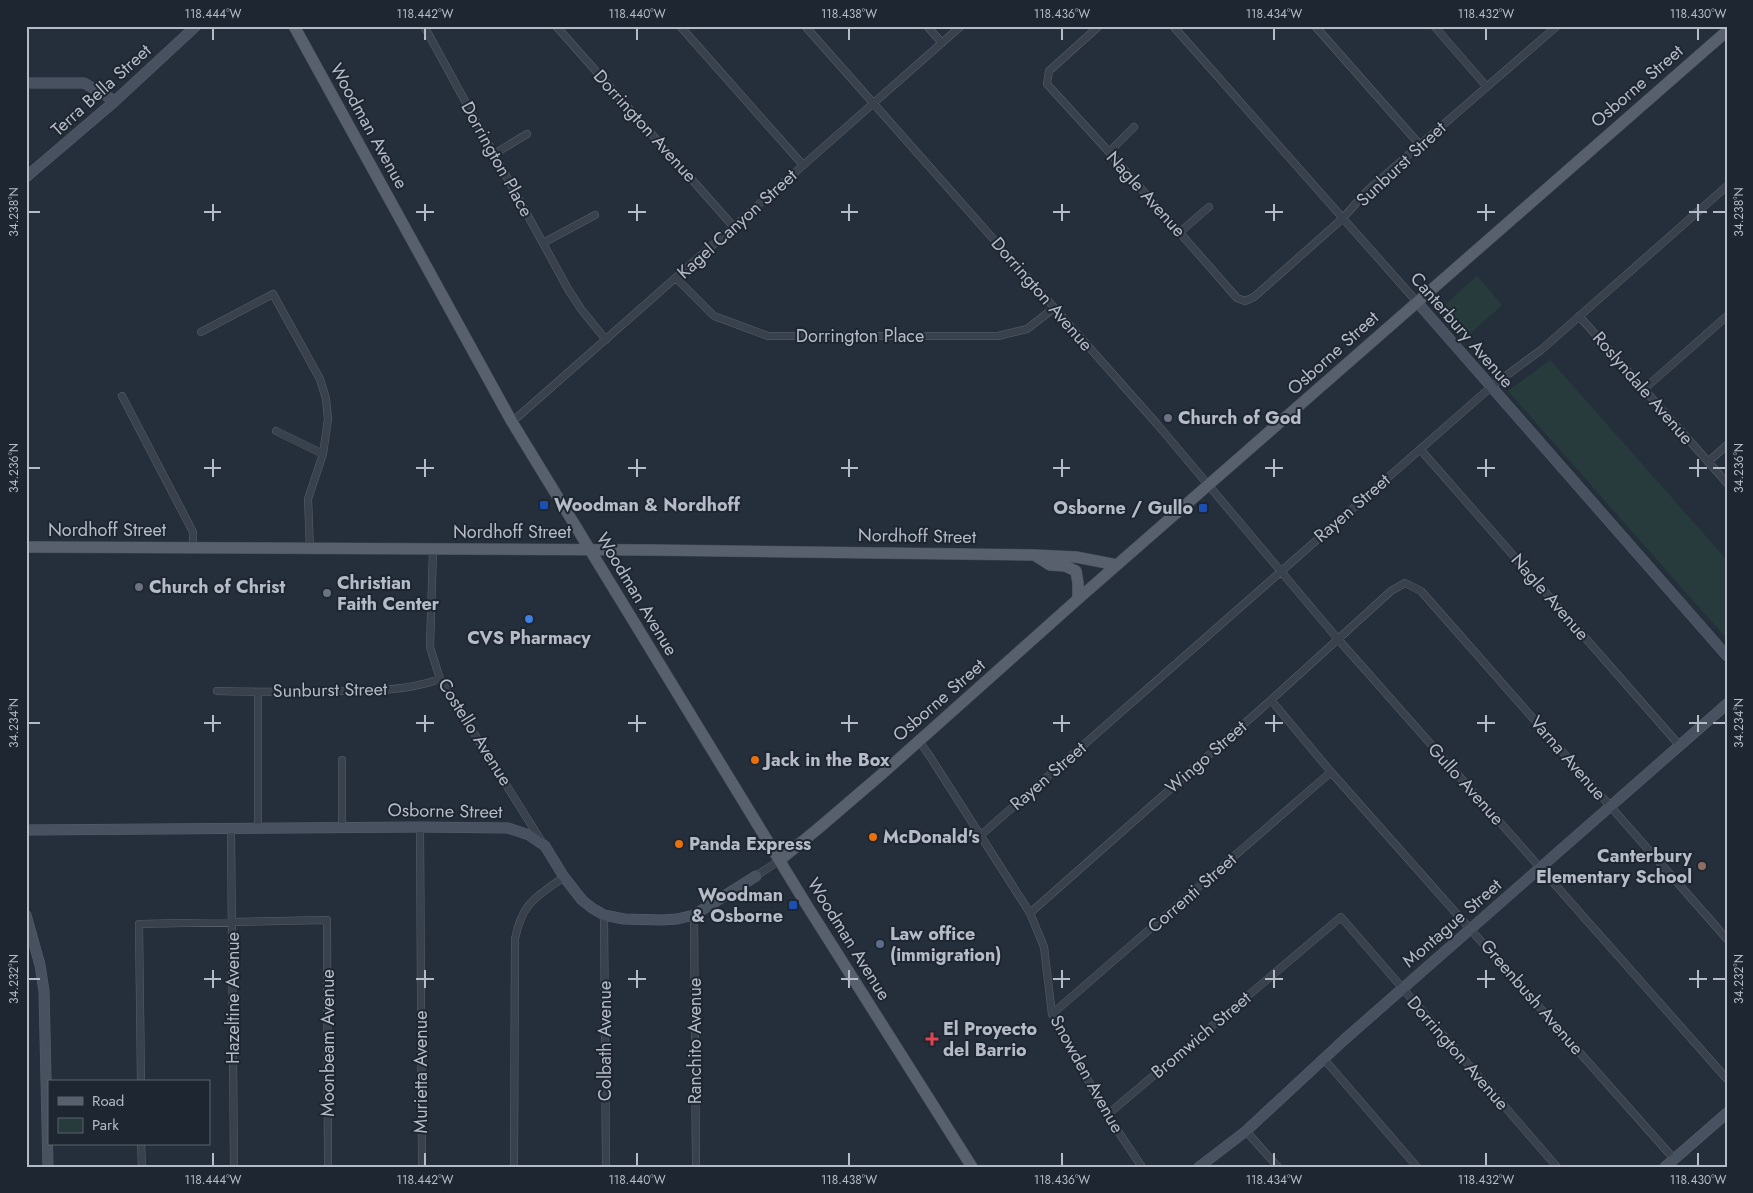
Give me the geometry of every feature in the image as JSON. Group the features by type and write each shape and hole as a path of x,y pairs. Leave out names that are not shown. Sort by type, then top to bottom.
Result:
{"main road":[{"name":"Woodman Avenue","path":"294,26 512,422 833,948 972,1167"},
{"name":"Osborne Street","path":"780,860 820,828 1078,599 1727,31"},
{"name":"Nordhoff Street","path":"26,547 591,550 1034,556 1076,557 1117,565"},
{"path":"1034,556 1050,565 1065,566 1076,571 1078,599"}],"street":[{"name":"Terra Bella Street","path":"26,177 115,101 196,26"},
{"name":"Dorrington Place","path":"424,26 568,289 581,309 606,340"},
{"name":"Dorrington Avenue","path":"556,26 733,226"},
{"path":"680,26 803,165"},
{"path":"805,26 874,104"},
{"path":"927,26 942,43"},
{"name":"Kagel Canyon Street","path":"512,422 961,26"},
{"name":"Nagle Avenue","path":"1099,26 1049,71 1047,84 1237,298 1245,302"},
{"name":"Canterbury Avenue","path":"1173,26 1727,656"},
{"path":"1315,26 1420,145"},
{"path":"1434,26 1486,87"},
{"name":"Sunburst Street","path":"1245,302 1254,297 1342,220 1370,189 1554,27"},
{"path":"26,82 84,83 115,101"},
{"name":"Dorrington Avenue","path":"874,104 1209,485"},
{"path":"1109,152 1134,127"},
{"path":"494,154 527,134"},
{"name":"Rayen Street","path":"981,835 1491,387 1541,350 1727,186"},
{"path":"1180,232 1209,207"},
{"path":"543,243 595,215"},
{"name":"Dorrington Place","path":"676,278 714,316 768,336 998,336 1027,329 1054,308"},
{"path":"202,332 273,294 320,379 326,399 328,419 323,454 308,499 310,549"},
{"name":"Roslyndale Avenue","path":"1579,316 1727,484"},
{"path":"1644,389 1727,316"},
{"path":"122,396 193,532 194,548"},
{"path":"276,431 323,454"},
{"path":"1708,462 1727,445"},
{"name":"Nagle Avenue","path":"1420,449 1680,746"},
{"name":"Gullo Avenue","path":"1209,485 1337,638 1727,1079"},
{"name":"Costello Avenue","path":"433,550 430,647 440,679 545,846"},
{"name":"Wingo Street","path":"1030,913 1271,700 1337,638 1391,591 1406,583"},
{"name":"Varna Avenue","path":"1406,583 1421,591 1727,939"},
{"name":"Sunburst Street","path":"217,691 393,689 440,679"},
{"path":"258,692 258,828"},
{"name":"Greenbush Avenue","path":"1271,700 1331,772 1674,1159"},
{"name":"Montague Street","path":"1199,1167 1246,1131 1402,989 1727,704"},
{"name":"Snowden Avenue","path":"919,741 1030,913 1044,947 1052,1014 1107,1115 1142,1167"},
{"path":"342,760 342,828"},
{"name":"Correnti Street","path":"1052,1014 1331,772"},
{"name":"Murietta Avenue","path":"420,827 422,1167"},
{"name":"Osborne Street","path":"26,830 508,828 529,835 545,846 564,877 582,900 604,915 615,918 642,920 677,919 694,915 780,860"},
{"name":"Hazeltine Avenue","path":"231,829 234,1167"},
{"path":"514,1167 515,939 518,923 532,900 564,877"},
{"path":"26,915 40,965 44,992 48,1167"},
{"name":"Colbath Avenue","path":"604,915 606,1167"},
{"name":"Ranchito Avenue","path":"694,915 696,1167"},
{"name":"Dorrington Avenue","path":"1341,917 1557,1167"},
{"name":"Bromwich Street","path":"1107,1115 1341,917"},
{"name":"Moonbeam Avenue","path":"233,922 327,920 328,1167"},
{"path":"141,1080 139,924 233,922"},
{"path":"1324,1059 1418,1167"},
{"path":"1665,1167 1727,1112"},
{"path":"1246,1131 1278,1167"},
{"path":"141,1146 142,1167"}],"green space":[{"path":"1477,276 1502,305 1463,340 1438,311"},
{"path":"1550,360 1727,560 1727,639 1508,391"}],"place":[{"name":"Church of God","path":"1168,418"},
{"name":"Woodman & Nordhoff","path":"544,505"},
{"name":"Osborne / Gullo","path":"1203,508"},
{"name":"Church of Christ","path":"139,587"},
{"name":"Christian Faith Center","path":"327,593"},
{"name":"CVS Pharmacy","path":"529,619"},
{"name":"Jack in the Box","path":"755,760"},
{"name":"McDonald's","path":"873,837"},
{"name":"Panda Express","path":"679,844"},
{"name":"Canterbury Elementary School","path":"1702,866"},
{"name":"Woodman & Osborne","path":"793,905"},
{"name":"Law office (immigration)","path":"880,944"},
{"name":"El Proyecto del Barrio","path":"932,1039"}]}
